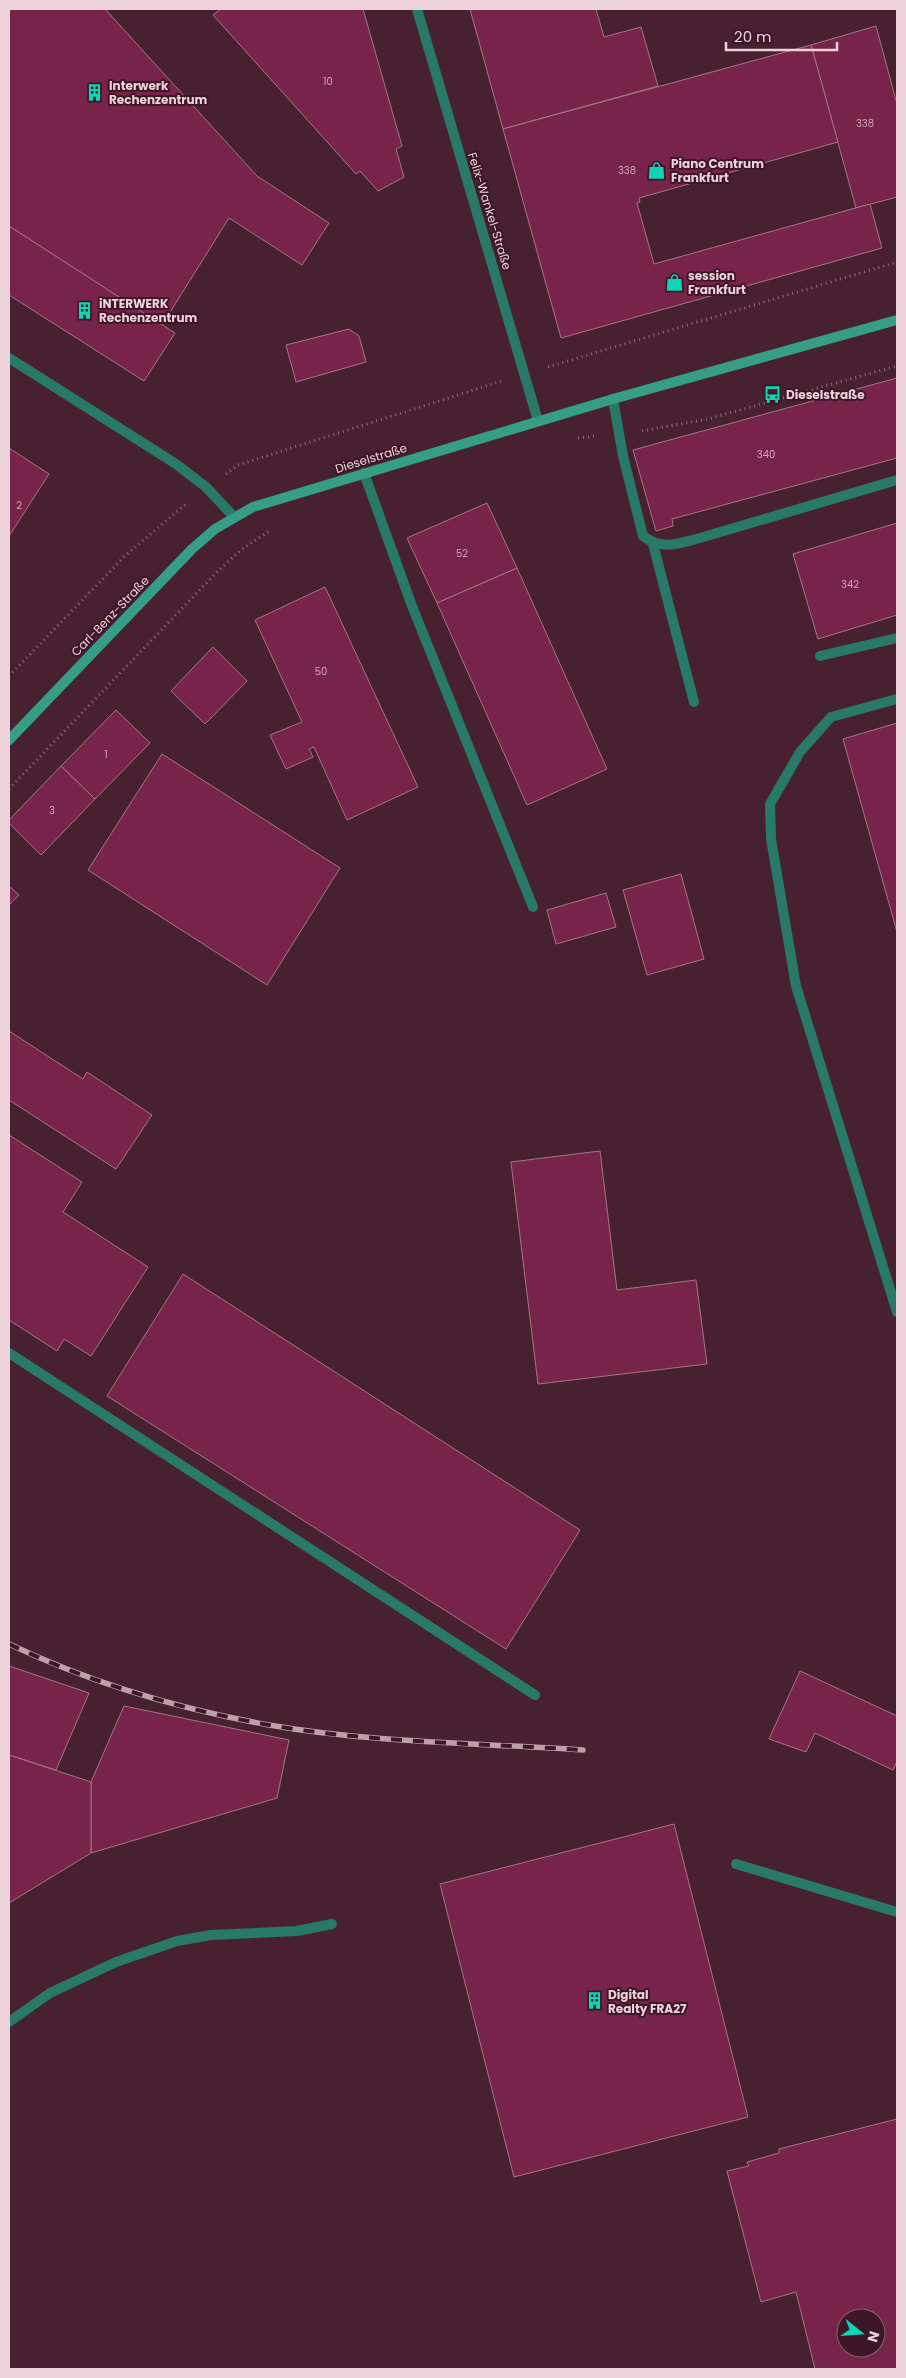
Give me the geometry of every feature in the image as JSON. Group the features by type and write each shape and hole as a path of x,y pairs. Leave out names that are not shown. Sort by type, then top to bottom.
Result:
{"main road":[{"name":"Dieselstraße","path":"234,516 253,507 538,421 897,320"},
{"name":"Carl-Benz-Straße","path":"9,740 192,549 234,516"}],"street":[{"name":"Felix-Wankel-Straße","path":"417,9 538,421"},
{"path":"9,358 176,464 206,487 234,516"},
{"path":"613,399 618,433 644,536 653,544 694,702"},
{"path":"364,473 412,606 533,907"},
{"path":"653,544 668,545 700,538 897,480"},
{"path":"820,656 897,638"},
{"path":"897,699 831,717 800,752 770,804 771,839 796,986 897,1312"},
{"path":"9,1353 535,1695"},
{"path":"736,1864 897,1912"},
{"path":"9,2022 50,1993 116,1962 177,1941 210,1935 297,1931 332,1924"}],"path":[{"path":"572,438 672,427 897,366"},
{"path":"772,394 774,400"},
{"path":"9,789 216,573 242,549 273,528"}],"building":[{"name":"Interwerk Rechenzentrum","path":"9,9 105,9 257,176 329,223 302,265 229,218 162,325 9,226"},
{"path":"221,9 363,9 402,146 396,149 404,177 378,191 360,171 356,174 213,15"},
{"path":"470,9 596,9 604,37 641,27 658,86 503,129"},
{"path":"876,26 897,104 897,197 856,208 811,45"},
{"path":"811,45 838,142 639,198 640,202 637,203 654,264 870,204 882,248 561,338 503,129"},
{"name":"iNTERWERK Rechenzentrum","path":"9,226 175,333 144,381 9,295"},
{"path":"349,329 359,336 366,362 296,382 286,345"},
{"path":"897,378 897,458 672,519 673,526 656,531 633,450"},
{"path":"9,448 49,474 9,536"},
{"path":"487,503 517,568 437,603 407,538"},
{"path":"897,523 897,615 818,639 793,554"},
{"path":"517,568 607,769 527,805 437,603"},
{"path":"325,587 418,787 347,820 314,747 309,749 313,757 286,769 270,735 302,722 255,620"},
{"path":"213,647 247,681 205,724 171,691"},
{"path":"116,710 150,743 95,799 61,766"},
{"path":"897,723 897,932 843,739"},
{"path":"162,754 340,868 267,985 88,870"},
{"path":"61,766 95,799 41,855 9,823 9,820"},
{"path":"681,874 704,959 647,975 623,890"},
{"path":"9,886 19,895 9,905"},
{"path":"606,893 616,927 556,944 547,910"},
{"path":"9,1031 83,1079 87,1072 152,1115 116,1169 9,1100"},
{"path":"9,1135 82,1182 63,1212 148,1267 91,1356 64,1339 57,1351 9,1320"},
{"path":"600,1151 617,1290 696,1280 707,1364 538,1384 511,1162"},
{"path":"183,1274 580,1530 506,1649 107,1396"},
{"path":"9,1666 89,1693 56,1770 9,1755"},
{"path":"800,1671 897,1716 897,1761 893,1770 815,1733 806,1752 769,1739"},
{"path":"124,1706 289,1740 277,1798 91,1853 91,1782"},
{"path":"9,1755 91,1782 91,1853 9,1903"},
{"name":"Digital Realty FRA27","path":"674,1824 748,2117 514,2177 440,1884"},
{"path":"897,2119 897,2369 815,2369 796,2292 761,2302 727,2171 749,2166 747,2162 779,2153 779,2149"}],"railway":[{"path":"9,1644 104,1683 169,1703 235,1719 347,1736 583,1750"}],"place":[{"name":"Interwerk Rechenzentrum","path":"95,92"},
{"name":"Piano Centrum Frankfurt","path":"657,170"},
{"name":"session Frankfurt","path":"674,282"},
{"name":"iNTERWERK Rechenzentrum","path":"85,310"},
{"name":"Dieselstraße","path":"772,394"},
{"name":"Digital Realty FRA27","path":"594,2001"}]}
